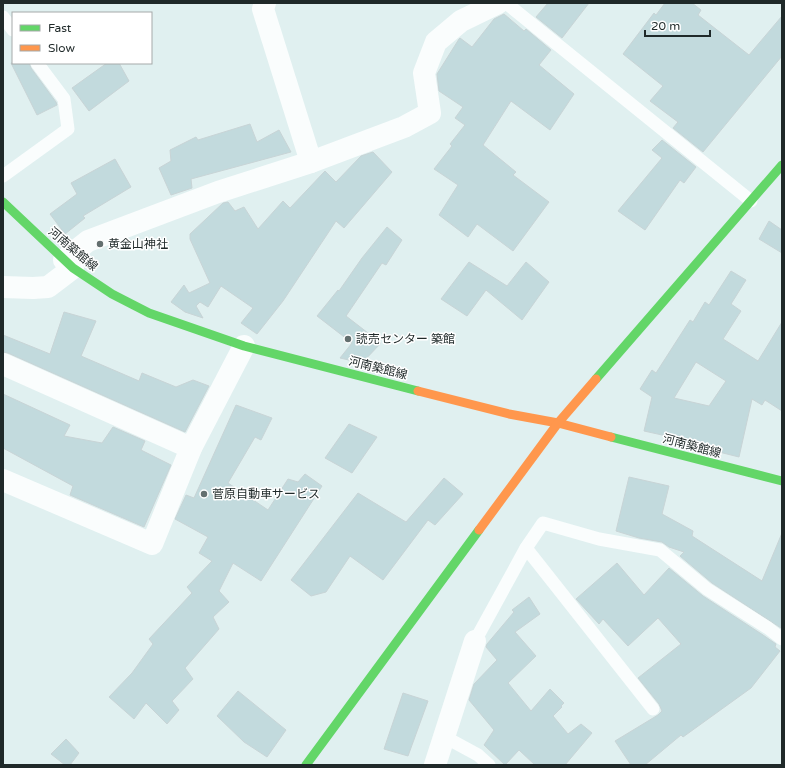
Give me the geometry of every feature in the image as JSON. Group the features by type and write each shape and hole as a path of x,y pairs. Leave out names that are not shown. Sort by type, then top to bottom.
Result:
{"main road":[{"path":"306,765 558,423 782,165"},
{"name":"河南築館線","path":"3,202 69,264 112,294 149,313 244,346 509,414 558,423 782,482"}],"street":[{"path":"265,3 263,9 311,162"},
{"path":"3,287 48,287 88,241 218,192 311,162 404,127 430,113 424,73 436,42 461,22 498,3"},
{"path":"3,480 152,544 192,448 244,346"},
{"path":"3,364 192,448"},
{"path":"435,765 443,736 475,641"}],"lane":[{"path":"506,3 751,201"},
{"path":"3,17 12,29"},
{"path":"3,176 68,129 64,100 38,64"},
{"path":"475,641 526,548 543,523 599,540 660,550 708,589 768,628 782,639"},
{"path":"526,548 652,709"},
{"path":"443,736 478,755 489,765"}],"building":[{"path":"548,3 589,3 562,38 536,17"},
{"path":"665,3 692,3 701,10 698,15 749,55 782,16 782,56 703,152 673,128 678,122 650,101 663,86 623,54 654,13 656,15"},
{"path":"504,14 524,31 526,29 551,50 539,65 574,94 550,130 511,101 483,145 516,172 513,175 549,202 513,251 477,224 468,237 439,215 458,185 434,169 452,146 450,144 465,125 455,118 463,107 439,91 437,74 460,38 472,47 494,19"},
{"path":"11,63 29,64 56,102 57,105 37,115"},
{"path":"106,64 120,64 129,81 89,111 72,88"},
{"path":"250,124 257,142 279,130 291,152 191,179 192,188 171,195 159,168 171,161 170,150 196,137 198,140"},
{"path":"662,140 696,167 684,183 680,180 645,230 618,211 662,158 652,150"},
{"path":"373,152 392,172 344,228 336,221 283,301 257,334 241,323 253,308 221,286 208,307 200,302 196,306 203,318 185,312 171,302 184,285 189,293 210,283 190,239 190,234 223,203 228,202 235,211 244,207 258,229 283,201 290,208 325,171 336,182 361,156"},
{"path":"115,159 131,187 83,216 85,218 65,234 50,214 77,194 71,183"},
{"path":"769,221 782,230 782,253 759,239"},
{"path":"387,227 402,240 386,265 382,263 346,316 381,343 362,363 340,358 352,343 317,316 338,290 339,291 362,258"},
{"path":"469,262 507,286 526,262 549,282 522,320 486,290 467,316 441,299"},
{"path":"731,271 746,280 731,304 741,311 723,339 758,361 782,322 782,411 765,400 762,405 752,399 739,457 711,450 712,446 644,431 652,397 640,389 652,370 656,373 690,320 693,322 705,302 709,305","holes":["696,362 726,381 709,406 674,398"]},
{"path":"64,312 96,321 81,356 139,381 142,373 176,387 193,380 209,386 185,432 3,352 3,335 50,354"},
{"path":"3,394 70,425 64,436 102,443 113,427 145,441 141,450 171,465 144,527 70,495 73,486 3,448"},
{"path":"236,405 272,418 261,440 255,437 228,483 268,510 288,479 298,482 305,474 322,486 261,581 233,563 219,591 229,602 213,617 219,629 185,668 193,679 172,701 179,710 167,724 146,703 134,719 109,697 132,673 153,644 149,639 192,593 187,587 212,561 199,553 208,537 175,519 186,495 194,498"},
{"path":"349,424 377,437 352,473 325,458"},
{"path":"629,477 669,486 662,514 693,531 692,536 762,581 782,533 781,628 712,583 680,556 684,552 669,547 662,542 639,538 616,531"},
{"path":"444,478 463,494 435,525 428,520 383,580 350,556 326,592 311,596 291,580 358,493 406,522"},
{"path":"617,563 644,595 669,568 703,596 776,644 775,647 780,651 751,688 683,737 681,735 645,765 631,765 615,741 658,715 662,711 659,704 638,678 681,644 658,618 628,646 603,619 599,624 576,599"},
{"path":"529,597 540,614 515,632 536,656 508,683 531,711 550,689 564,703 553,716 568,734 581,724 592,733 565,765 535,765 519,750 505,765 484,745 494,730 469,700 474,684 497,660 486,647 487,644 514,612 512,610"},
{"path":"238,691 286,730 267,757 244,742 217,716"},
{"path":"403,693 428,701 408,756 384,749"},
{"path":"66,739 79,753 70,765 65,765 51,754"}],"traffic: fast":[{"path":"596,379 782,165"},
{"path":"3,202 73,268 112,294 149,313 244,346 418,391"},
{"path":"611,437 782,481"},
{"path":"306,765 479,530"}],"traffic: slow":[{"path":"479,530 558,423 596,379"},
{"path":"418,391 509,414 558,423 611,437"}],"place":[{"name":"黄金山神社","path":"100,244"},
{"name":"読売センター 築館","path":"348,339"},
{"name":"菅原自動車サービス","path":"204,494"}]}
